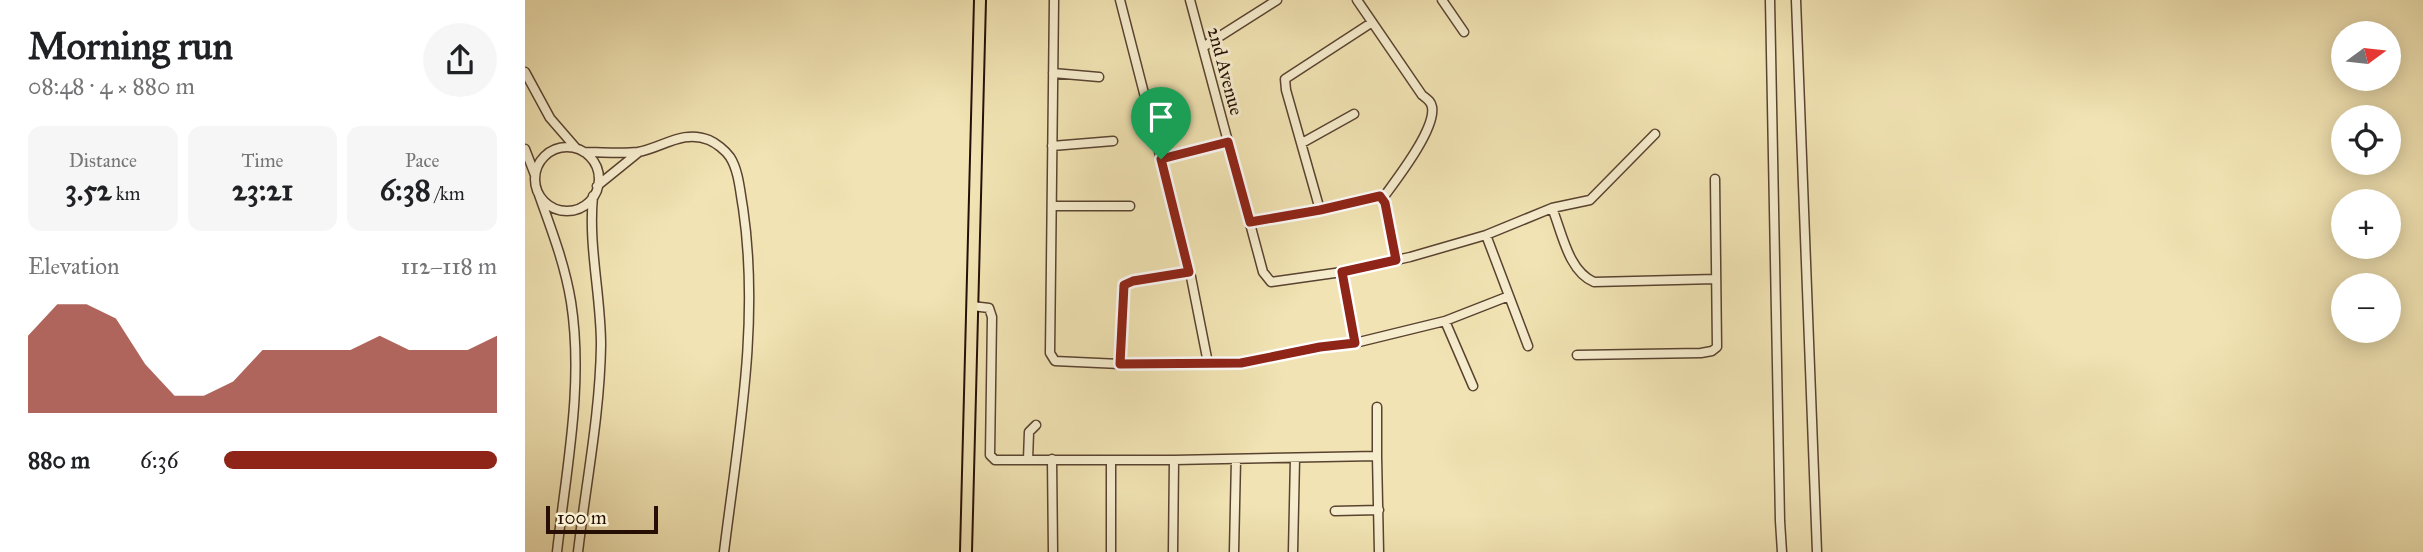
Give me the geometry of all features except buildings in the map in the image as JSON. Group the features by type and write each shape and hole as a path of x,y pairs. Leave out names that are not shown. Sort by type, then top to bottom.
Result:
{"main road":[{"path":"965,552 980,0"}],"street":[{"path":"1054,0 1052,357 1059,362 1241,363 1320,347 1355,343 1445,321 1509,296"},
{"path":"1120,0 1189,272 1208,363"},
{"name":"2nd Avenue","path":"1191,0 1263,272 1272,282 1342,272"},
{"path":"1203,47 1277,0"},
{"path":"1357,0 1433,109 1431,121 1418,146 1383,198 1396,260"},
{"path":"1442,0 1464,32"},
{"path":"1770,0 1782,552"},
{"path":"1796,0 1817,552"},
{"path":"1320,210 1285,79 1371,23"},
{"path":"525,72 550,118 596,167 597,186 590,222 601,318 600,377 578,552"},
{"path":"1053,74 1098,76"},
{"path":"1302,143 1354,114"},
{"path":"1355,343 1342,272 1486,235 1552,208 1582,202 1597,195 1655,134"},
{"path":"597,186 639,152 678,138 692,136 708,140 722,148 730,157 739,182 748,267 749,334 724,552"},
{"path":"1052,146 1113,141"},
{"path":"1161,159 1228,142"},
{"path":"557,552 574,398 575,332 565,273 535,185 535,174 538,164 554,149 565,147 639,152"},
{"path":"525,149 535,174"},
{"path":"1577,355 1712,351 1717,347 1715,179"},
{"path":"539,195 556,209 566,211 577,209 593,196"},
{"path":"1250,222 1375,197 1383,198"},
{"path":"1052,206 1130,206"},
{"path":"1552,208 1576,268 1586,279 1594,282 1716,279"},
{"path":"1486,235 1528,346"},
{"path":"1120,364 1124,285 1133,281 1189,272"},
{"path":"972,306 989,308 992,317 990,455 995,460 1111,461 1377,456"},
{"path":"1445,321 1473,386"},
{"path":"1377,407 1379,552"},
{"path":"1028,460 1030,432 1036,425"},
{"path":"1234,552 1236,458"},
{"path":"1293,552 1294,458"},
{"path":"1052,460 1053,552"},
{"path":"1173,552 1174,460"},
{"path":"1111,461 1111,552"},
{"path":"1335,511 1379,510"}],"route":[{"path":"1228,142 1250,222 1380,196 1383,198 1396,260 1342,272 1355,343 1320,347 1241,363 1120,364 1124,285 1133,281 1189,272 1161,159 1228,142"}]}
